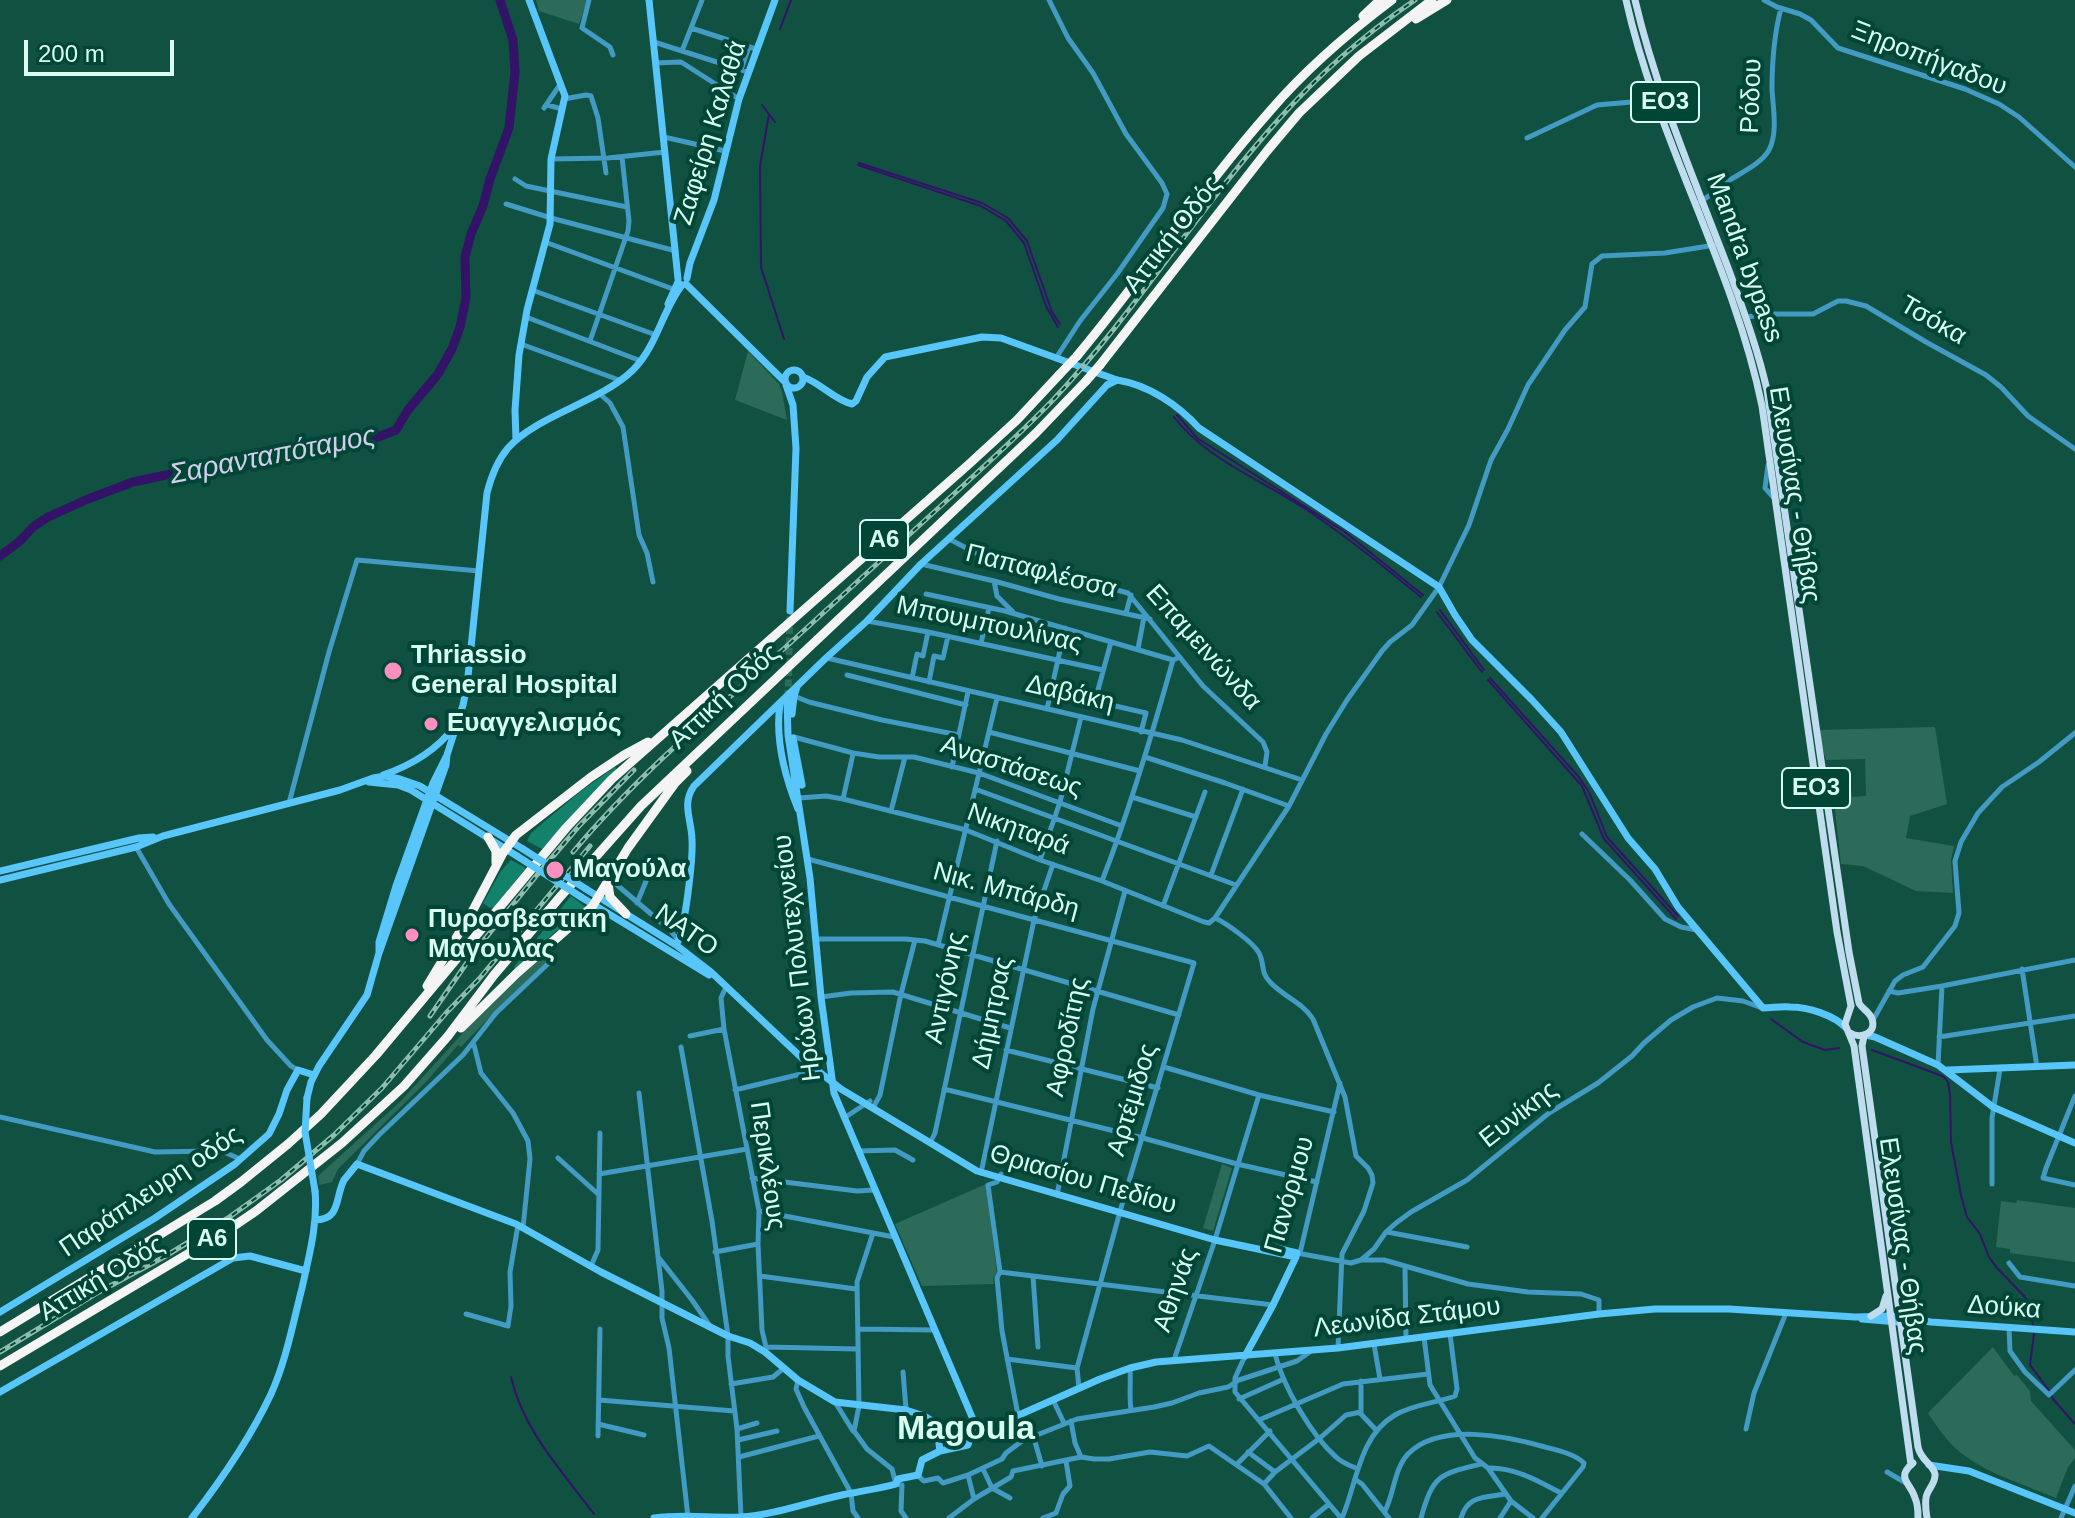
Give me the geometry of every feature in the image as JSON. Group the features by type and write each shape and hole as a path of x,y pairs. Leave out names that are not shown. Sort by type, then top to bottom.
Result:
{"highway":[{"path":"1348,34 1380,0"},
{"name":"Αττική Οδός","path":"0,1332 215,1201 321,1114 393,1035 566,828 612,779 1017,420 1077,356 1250,134 1297,81 1348,34 1392,0"},
{"name":"Αττική Οδός","path":"0,1366 256,1211 352,1134 404,1086 448,1036 494,975 641,806 1036,433 1100,365 1283,132 1335,78 1387,33 1432,0"},
{"path":"1387,33 1400,29 1447,0"},
{"path":"448,1036 461,1029 517,973 578,921 613,882 640,830 675,783 717,735"},
{"path":"393,1035 449,951 508,845 518,833 591,777 644,743 655,740"},
{"path":"488,837 496,851 496,866"},
{"path":"613,882 607,886 610,897 626,914"}],"main road":[{"path":"192,1518 240,1450 271,1393 287,1345 306,1271 315,1216 315,1191 305,1132 307,1098 313,1078 367,995 383,928 441,763 447,755 467,686 487,493 501,458 516,440 515,410 521,344 551,218 551,159 564,99 561,83 529,0"},
{"path":"649,0 681,282 793,389 806,385 828,391"},
{"name":"Ζαφείρη Καλαθά","path":"516,440 620,381 641,361 657,336 714,200 744,71 775,0"},
{"name":"ΕΟ3","path":"1626,0 1655,100 1698,202"},
{"name":"Mandra bypass","path":"1635,0 1644,39 1698,202 1747,317 1765,377 1845,931 1858,999 1864,1011"},
{"name":"Ελευσίνας - Θήβας","path":"1715,245 1762,406 1837,932 1851,1006 1845,1021 1854,1046 1887,1281 1905,1356 1918,1452 1935,1474 1926,1498 1927,1518"},
{"path":"676,255 690,263"},
{"path":"766,363 779,372 798,371 803,377 852,404 867,377 885,357 982,337 1001,338 1170,401 1199,428 1439,587 1472,640 1561,732 1628,838 1655,869 1678,907 1763,1008 1794,1007 1824,1015 1839,1022 1857,1037 1865,1035 1938,1065 1993,1107 2075,1143"},
{"path":"788,372 785,383 793,405 796,448 790,611"},
{"path":"793,405 803,377"},
{"path":"779,718 787,699 798,685 867,621 948,538 1057,440 1107,385 1119,380"},
{"path":"677,943 681,938 693,842 688,810 689,792 798,685"},
{"path":"787,699 802,786 799,798"},
{"name":"Ηρώων Πολυτεχνείου","path":"787,699 788,735 808,859 821,997 835,1096 975,1424"},
{"path":"770,711 774,711 779,718 787,777 801,818"},
{"path":"373,778 395,771 436,748 458,722"},
{"name":"ΝΑΤΟ","path":"0,880 136,847 163,836 385,776 400,779 431,797 508,845 517,856 581,897 626,914 677,943 716,977"},
{"name":"ΝΑΤΟ","path":"356,785 377,782 398,785 431,797 445,810 488,837 523,849 586,889 596,901 716,977"},
{"path":"379,953 431,797"},
{"path":"427,816 435,810 445,810"},
{"name":"ΝΑΤΟ","path":"0,871 139,838 163,836"},
{"name":"Θριασίου Πεδίου","path":"716,977 832,1082 842,1084 981,1170 1215,1238 1297,1254"},
{"path":"1824,1015 1840,1016 1864,1011"},
{"name":"ΕΟ3","path":"1864,1011 1873,1023"},
{"path":"1865,1035 1873,1023 1881,1034 1901,1049"},
{"name":"Ελευσίνας - Θήβας","path":"1865,1035 1862,1046 1896,1320 1909,1466 1905,1475 1915,1498 1918,1518"},
{"path":"1946,1070 2075,1065"},
{"path":"296,1073 313,1078"},
{"name":"Παράπλευρη οδός","path":"0,1312 166,1211 241,1159 273,1128 296,1073"},
{"path":"315,1216 328,1218 335,1209 343,1182 357,1164 520,1226 591,1267 728,1336 765,1349 798,1380 835,1402 906,1410 924,1416 936,1423 940,1451"},
{"name":"Πανόρμου","path":"1245,1356 1297,1254"},
{"path":"0,1392 233,1258 259,1257 306,1271"},
{"path":"1871,1316 1884,1306 1887,1281"},
{"name":"Λεωνίδα Στάμου","path":"936,1423 958,1426 1001,1423 1079,1388 1130,1368 1156,1362 1313,1351 1599,1314 1690,1308 1896,1320"},
{"name":"Λεωνίδα Στάμου","path":"1855,1317 1896,1320"},
{"name":"Δούκα","path":"1896,1320 1920,1324 1931,1322"},
{"name":"Δούκα","path":"1896,1320 2075,1332"},
{"path":"1905,1356 1907,1336 1920,1324"},
{"path":"654,1518 741,1518 786,1514 851,1493 880,1489 896,1484 903,1477 917,1475 922,1460 940,1451 968,1445 975,1424"},
{"path":"1909,1466 1918,1462 1938,1468 1960,1468 2075,1513"},
{"path":"1908,1486 1920,1492 1944,1474 1960,1468"}],"street":[{"path":"589,0 582,28 610,47 613,55"},
{"path":"682,51 702,0"},
{"path":"1049,0 1068,38 1093,73 1126,134 1167,194 1163,208 1056,358"},
{"name":"Ξηροπήγαδου","path":"1767,1 1811,20 1838,48 1965,89 1999,104 2019,117 2075,167"},
{"name":"Ρόδου","path":"1698,202 1713,195 1762,158 1769,149 1773,132 1774,40 1781,8"},
{"path":"691,28 753,48"},
{"path":"653,42 744,71"},
{"path":"655,63 681,62 739,99"},
{"path":"561,83 545,107 562,109"},
{"path":"564,99 591,96 598,118 606,173"},
{"path":"1527,138 1597,105 1655,100"},
{"path":"664,137 725,151"},
{"path":"551,159 666,152"},
{"path":"590,341 626,238 629,221 622,157"},
{"path":"515,179 526,186 627,207"},
{"path":"506,204 676,255"},
{"path":"545,242 616,267 681,282"},
{"path":"1338,1348 1340,1261 1364,1211 1373,1183 1372,1175 1356,1156 1340,1083 1313,1019 1306,1008 1269,982 1263,973 1259,953 1226,923 1215,918 1289,806 1347,700 1382,651 1412,625 1439,587 1469,525 1491,460 1528,385 1565,330 1585,307 1592,264 1602,256 1665,253 1715,245"},
{"path":"532,290 657,336"},
{"name":"Τσόκα","path":"1747,317 1813,314 1838,301 1866,306 1986,375 2028,416 2075,449"},
{"path":"525,317 641,361"},
{"path":"521,344 620,381"},
{"path":"600,394 610,403 623,427 639,535 647,553 653,582"},
{"name":"Επαμεινώνδα","path":"948,538 976,553 1120,589 1131,595 1211,693 1263,742 1267,752 1265,766"},
{"path":"289,804 357,560 480,571"},
{"name":"Παπαφλέσσα","path":"921,564 1151,619"},
{"path":"994,581 997,596 1017,615"},
{"path":"926,594 1017,615 1173,660 1180,657"},
{"path":"1126,613 1131,595"},
{"path":"981,643 989,608"},
{"path":"1138,649 1144,617"},
{"name":"Μπουμπουλίνας","path":"867,621 1103,670"},
{"path":"1047,709 1065,628"},
{"path":"912,678 917,654 923,656 928,632"},
{"path":"929,682 934,656 943,658 948,636"},
{"path":"1095,701 1111,642"},
{"name":"Δαβάκη","path":"826,658 1182,740 1302,780"},
{"path":"1102,881 1145,757 1173,660"},
{"path":"847,675 966,705"},
{"path":"1050,691 1146,713 1141,732"},
{"path":"952,767 968,692"},
{"path":"938,945 997,698"},
{"path":"787,699 959,735"},
{"path":"1040,860 1060,802 1081,717"},
{"path":"989,732 1140,771"},
{"path":"1864,1011 1875,1007 1899,977 1923,967 1955,926 1959,913 1955,861 1961,842 1978,813 2002,787 2075,733"},
{"name":"Αναστάσεως","path":"793,737 853,753 914,757 979,773 1122,826"},
{"path":"843,799 853,753"},
{"path":"891,811 905,757"},
{"path":"1145,757 1289,806"},
{"path":"975,789 1236,885"},
{"path":"1211,875 1243,789"},
{"path":"1163,906 1205,792"},
{"name":"Νικηταρά","path":"799,798 826,796 843,799 966,830 1209,923 1215,918"},
{"path":"1132,797 1196,817"},
{"path":"1582,834 1665,919 1697,930"},
{"name":"Αντιγόνης","path":"931,1141 997,841"},
{"path":"136,847 169,904 267,1040 296,1073"},
{"name":"Νικ. Μπάρδη","path":"808,859 1194,963"},
{"name":"Δήμητρας","path":"981,1170 1034,920 1053,864"},
{"path":"637,903 649,874"},
{"path":"613,882 670,930 677,943"},
{"name":"Αφροδίτης","path":"1058,1192 1081,1068 1125,891"},
{"path":"816,939 925,941 1179,1015"},
{"path":"844,1118 871,1104 880,1095 915,940"},
{"path":"357,1164 379,1135 474,1044 496,1013 552,960"},
{"path":"1887,994 2075,960"},
{"name":"Αρτέμιδος","path":"1079,1388 1077,1368 1120,1210 1194,963"},
{"path":"2022,969 2037,1067"},
{"path":"1938,1065 1942,986"},
{"name":"Περικλέους","path":"726,987 721,998 724,1029 759,1211 758,1244 765,1349"},
{"path":"821,997 893,992 1010,1028"},
{"path":"1873,1023 1887,994"},
{"name":"Ευνίκης","path":"1361,1260 1386,1232 1411,1212 1467,1180 1549,1113 1598,1083 1658,1031 1693,1007 1717,998 1743,1001 1763,1008"},
{"path":"1939,1037 2075,1016"},
{"path":"690,1036 724,1029"},
{"path":"466,1314 508,1326 510,1272 530,1159 528,1141 521,1124 481,1073 474,1044"},
{"path":"681,1047 712,1221 728,1336 738,1440 741,1518"},
{"path":"1006,1050 1158,1088"},
{"path":"735,1090 801,1074 812,1067"},
{"path":"1164,1067 1259,1095 1334,1112"},
{"path":"1992,1184 1993,1107 2000,1069"},
{"name":"Πανόρμου","path":"1297,1254 1340,1083"},
{"path":"944,1089 1317,1182"},
{"path":"639,1093 662,1318 669,1348 688,1518"},
{"name":"Αθηνάς","path":"1174,1360 1259,1095"},
{"path":"2075,1096 2043,1178 2075,1185"},
{"path":"0,1117 155,1152 213,1151 241,1159"},
{"path":"591,1267 598,1250 600,1133"},
{"path":"599,1174 747,1149"},
{"path":"857,1151 895,1150 913,1160"},
{"path":"558,1158 598,1194"},
{"path":"1001,1176 997,1182 988,1185 1015,1418 1021,1437 1035,1442 1042,1466"},
{"path":"752,1178 857,1191 874,1190"},
{"path":"759,1211 894,1237"},
{"path":"1386,1232 1467,1247"},
{"path":"854,1431 859,1406 856,1289 873,1233"},
{"path":"715,1252 758,1244"},
{"path":"1297,1254 1351,1263 1384,1260 1468,1284 1528,1292 1588,1295 1599,1300 1599,1314"},
{"path":"657,1256 711,1327"},
{"path":"2009,1263 2020,1277 2075,1286"},
{"path":"1405,1267 1406,1339"},
{"path":"1000,1272 1273,1305"},
{"path":"760,1276 856,1289"},
{"path":"1033,1276 1038,1347"},
{"path":"1746,1429 1754,1393 1786,1313"},
{"path":"2009,1328 2010,1351 2025,1372 2049,1395 2075,1370"},
{"path":"598,1436 600,1329"},
{"path":"858,1329 934,1330"},
{"path":"1245,1356 1235,1378 1235,1392 1239,1399 1270,1431 1341,1518 1362,1455 1377,1431 1395,1415 1453,1397 1456,1393 1450,1334"},
{"path":"1424,1336 1430,1385 1475,1458 1485,1466 1511,1501 1533,1518"},
{"path":"1374,1344 1380,1379"},
{"path":"765,1349 857,1349"},
{"path":"917,1475 924,1481 938,1478 947,1483 983,1469 1029,1438 1064,1423 1092,1415 1172,1403 1228,1387 1297,1361 1313,1351"},
{"path":"1275,1354 1278,1367 1305,1421 1337,1459 1358,1469"},
{"path":"1007,1359 1077,1368"},
{"path":"731,1384 773,1377 784,1368"},
{"path":"1130,1368 1131,1410"},
{"path":"903,1372 906,1410"},
{"path":"1259,1420 1334,1387 1428,1374"},
{"path":"1239,1399 1284,1379"},
{"path":"798,1380 796,1389 851,1493 853,1511 858,1518"},
{"path":"1361,1381 1361,1412 1377,1431"},
{"path":"599,1400 734,1411"},
{"path":"1053,1400 1064,1423"},
{"path":"835,1402 867,1449 892,1469 896,1484 902,1485 900,1514 906,1518"},
{"path":"1264,1484 1346,1415 1361,1412"},
{"path":"1071,1421 1081,1457"},
{"path":"737,1429 757,1423"},
{"path":"598,1424 644,1435"},
{"path":"738,1440 777,1431"},
{"path":"1237,1464 1270,1431"},
{"path":"1385,1511 1402,1463 1410,1452 1437,1439 1481,1434 1518,1439 1584,1463 1542,1518"},
{"path":"739,1457 819,1436"},
{"path":"949,1518 1011,1477 1013,1471 1081,1457 1109,1459 1150,1452 1187,1456 1209,1446 1264,1484 1291,1518"},
{"path":"1248,1452 1275,1472"},
{"path":"1043,1518 1056,1513 1063,1494 1070,1486 1066,1461"},
{"path":"1421,1518 1434,1482 1449,1472 1485,1466 1498,1468 1515,1472 1561,1493"},
{"path":"1908,1486 1887,1472 1897,1472 1909,1466"},
{"path":"983,1469 992,1488 1010,1498"},
{"path":"968,1475 974,1499"},
{"path":"1356,1480 1389,1518"},
{"path":"2061,1518 2075,1486"},
{"path":"1461,1518 1470,1501 1505,1494"},
{"path":"1500,1518 1511,1501"},
{"path":"1312,1518 1329,1504"},
{"path":"962,1518 965,1507"}],"green space":[{"path":"536,0 587,0 579,24 539,11"},
{"path":"748,351 779,384 787,420 735,400"},
{"path":"1935,727 1947,804 1910,816 1906,838 1954,846 1951,860 1953,893 1916,891 1863,866 1841,864 1830,790 1851,789 1852,797 1866,796 1865,759 1826,760 1817,730"},
{"path":"615,767 617,770 542,849 527,841 531,833"},
{"path":"511,860 526,868 490,908 483,903"},
{"path":"571,896 585,907 516,969 514,967"},
{"path":"553,948 551,959 461,1047 458,1045 426,1082 338,1169 332,1182 319,1185 318,1176 400,1102 473,1022"},
{"path":"1222,1164 1232,1168 1213,1231 1203,1228"},
{"path":"986,1184 997,1274 993,1278 994,1284 922,1286 895,1224"},
{"path":"2017,1200 2075,1208 2075,1262 2010,1253 2010,1249 1996,1247 2001,1201 2016,1203"},
{"path":"1993,1347 2014,1376 2017,1375 2030,1391 2031,1401 2075,1450 2075,1458 2068,1467 2056,1498 1975,1463 1949,1442 1928,1413"}],"waterway":[{"name":"Σαρανταπόταμος","path":"0,556 48,517 133,482 171,474 224,471 332,439 373,439 396,430 438,374 452,349 466,298 465,257 509,128 515,72 513,40 500,0"},
{"path":"780,29 791,0"},
{"path":"762,105 775,122"},
{"path":"769,114 760,166 761,267 784,339"},
{"path":"859,163 982,203 1008,218 1027,241 1052,312 1060,324"},
{"path":"858,165 981,206 1006,221 1024,243 1046,306 1058,327"},
{"path":"1177,415 1197,438 1345,532 1423,595"},
{"path":"1174,417 1201,445 1319,518 1421,597"},
{"path":"1440,610 1484,670"},
{"path":"1437,612 1482,672"},
{"path":"1490,678 1578,776 1589,792 1607,837 1678,916"},
{"path":"1488,680 1582,786 1604,839 1676,919"},
{"path":"1771,1019 1803,1042 1825,1050 1839,1048"},
{"path":"1872,1050 1937,1074 1948,1082 1951,1142 1967,1217 1980,1234 1996,1267 2025,1297 2033,1325"},
{"path":"2034,1334 2030,1365 2075,1424"},
{"path":"511,1377 534,1432 594,1514"}],"tunnel":[{"path":"788,697 790,611"}],"railway":[{"path":"573,852 667,754 1052,401 1111,332 1249,153 1279,119 1343,55 1415,0"},
{"path":"430,1016 475,951 537,875 634,770"},
{"path":"97,1293 228,1218 281,1180 334,1135 382,1088 479,979 590,846"},
{"path":"0,1352 105,1288"}],"place":[{"name":"Thriassio General Hospital","path":"393,671"},
{"name":"Ευαγγελισμός","path":"431,724"},
{"name":"Μαγούλα","path":"555,870"},
{"name":"Πυροσβεστικη Μαγουλας","path":"412,935"}],"district":[{"name":"Magoula","path":"966,1430"}]}
